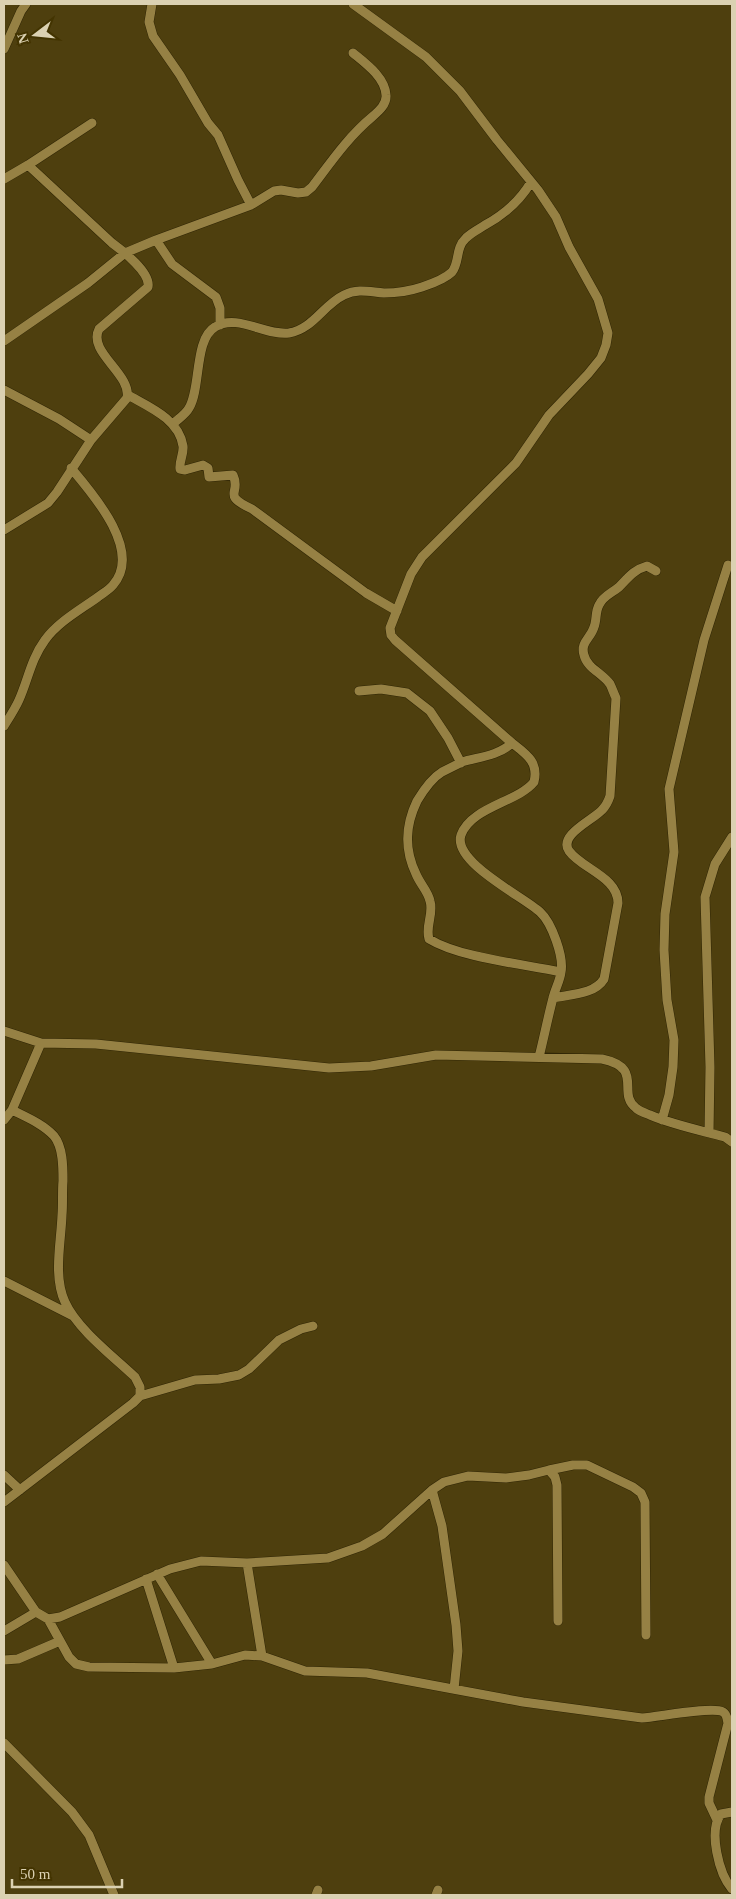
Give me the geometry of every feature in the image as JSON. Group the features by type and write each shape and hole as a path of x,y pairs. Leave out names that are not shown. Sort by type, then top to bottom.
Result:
{"street":[{"path":"4,48 21,10 26,4"},
{"path":"152,4 149,22 153,36 180,75 208,123 218,135 251,205"},
{"path":"353,4 426,57 460,91 531,182 556,217 569,247 598,299 608,334 606,345 600,358 588,374 549,415 516,463 422,557 411,574 390,628 391,635 395,640 530,757 533,763 535,769 534,782 524,791 495,804 477,817 467,826 461,836 461,843 463,850 485,873 541,913 553,932 560,956 561,972 539,1057"},
{"path":"4,341 88,283 125,253 251,205 274,191 306,192 312,187 348,139 380,110 386,95 376,74 353,53"},
{"path":"4,178 28,165 92,123"},
{"path":"4,530 48,503 91,440 127,398 127,386 98,345 96,339 99,329 148,287 149,280 125,253 28,165"},
{"path":"173,424 189,409 205,337 220,324 235,323 288,333 313,322 335,300 345,294 359,290 404,292 442,279 452,271 460,244 467,237 516,203 531,182"},
{"path":"156,240 172,264 216,297 220,308 220,324"},
{"path":"4,390 59,419 91,440"},
{"path":"128,395 173,424 180,434 183,446 180,469 185,470 204,465 207,467 209,477 233,475 235,481 233,494 238,503 252,509 366,592 397,611"},
{"path":"4,726 19,700 32,661 45,640 63,622 113,586 120,574 121,554 118,537 113,525 92,493 71,468"},
{"path":"662,1120 669,1095 674,1040 667,1000 664,950 665,914 674,852 669,789 704,640 728,565"},
{"path":"553,998 593,990 602,983 618,903 615,892 605,880 571,854 566,844 566,840 575,831 603,810 610,796 616,698 610,684 587,662 584,656 584,642 594,629 595,613 599,602 618,587 628,576 640,568 646,566 656,571"},
{"path":"359,691 381,690 407,693 430,711 448,738 461,763"},
{"path":"512,743 504,750 461,763 440,774 422,793 410,816 406,831 407,845 416,875 427,892 432,907 428,930 429,939 484,958 561,972"},
{"path":"709,1133 710,1067 705,896 715,864 732,837"},
{"path":"4,1031 41,1043 96,1044 329,1068 371,1066 436,1054 602,1059 618,1063 626,1072 630,1097 636,1109 662,1120 725,1137 732,1142"},
{"path":"4,1120 12,1110 41,1043"},
{"path":"12,1110 41,1126 55,1137 61,1154 62,1214 59,1262 60,1282 64,1301 73,1316 135,1377 140,1387 140,1396"},
{"path":"4,1281 73,1316"},
{"path":"4,1502 140,1396 195,1380 219,1379 239,1375 249,1369 279,1340 301,1329 313,1326"},
{"path":"48,1619 60,1617 184,1564 201,1561 247,1563 328,1558 362,1546 383,1534 432,1490 444,1482 455,1478 468,1476 518,1477 573,1465 587,1465 633,1487 641,1493 644,1502 646,1634"},
{"path":"549,1470 555,1477 557,1485 558,1621"},
{"path":"4,1475 20,1490"},
{"path":"432,1490 442,1526 456,1625 458,1651 454,1689"},
{"path":"247,1563 262,1656"},
{"path":"4,1565 36,1612 48,1619 69,1657 76,1664 89,1667 174,1668 212,1664 245,1655 262,1656 305,1671 366,1673 523,1702 642,1718 712,1710 723,1712 728,1723 709,1796 709,1803 717,1820 716,1853 720,1870 732,1890"},
{"path":"157,1574 212,1664"},
{"path":"146,1580 174,1668"},
{"path":"4,1630 36,1612"},
{"path":"4,1660 18,1659 60,1641"},
{"path":"4,1743 72,1812 90,1835 114,1895"},
{"path":"717,1820 721,1814 732,1812"}]}
